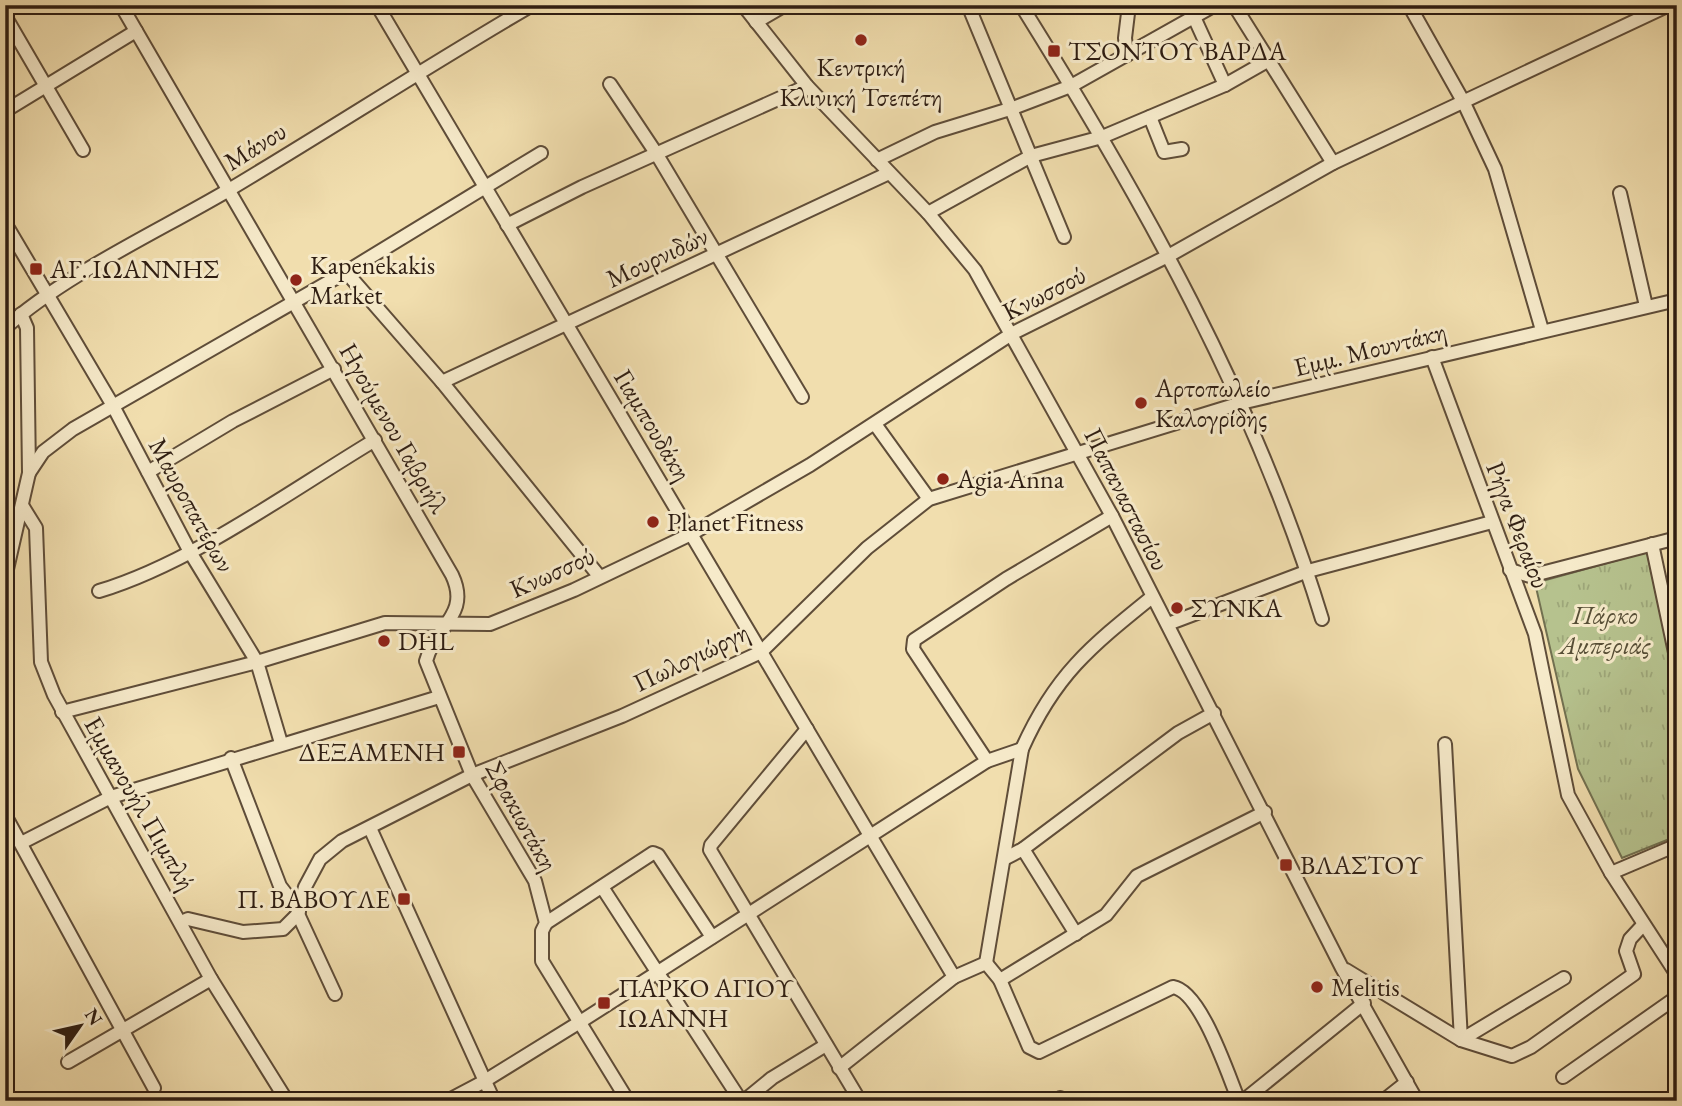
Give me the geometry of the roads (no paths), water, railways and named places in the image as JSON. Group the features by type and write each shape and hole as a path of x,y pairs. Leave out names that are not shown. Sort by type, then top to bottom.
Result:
{"street":[{"name":"Ηγούμενου Γαβριήλ","path":"121,5 295,300 458,587 458,601 447,624"},
{"name":"Μάνου","path":"5,328 20,314 49,295 230,189 416,72 531,5"},
{"name":"Παπαναστασίου","path":"743,5 807,86 928,213 975,270 1013,333 1112,516 1265,812 1342,968 1417,1101"},
{"path":"756,22 785,5"},
{"path":"968,5 1065,237"},
{"path":"1021,5 1170,255 1241,404 1308,571 1322,619"},
{"path":"1127,55 1125,38 1129,5"},
{"path":"877,160 935,132 1013,108 1071,86 1215,5"},
{"path":"1234,5 1333,163"},
{"path":"1409,5 1463,101 1507,202 1542,330"},
{"name":"Κνωσσού","path":"62,712 257,662 385,623 404,621 491,624 574,590 598,576 691,534 875,424 1013,333 1170,255 1333,163 1669,5"},
{"name":"Γιαμπουδάκη","path":"383,8 416,72 954,977"},
{"path":"5,16 83,150"},
{"path":"1194,17 1225,85"},
{"path":"5,111 136,31"},
{"path":"928,213 1031,156 1101,137 1225,85 1269,60"},
{"path":"610,84 656,153 802,397"},
{"path":"508,225 656,153 807,86"},
{"path":"1150,117 1164,152 1182,149"},
{"path":"29,473 43,452 72,429 112,404 346,272 541,153"},
{"name":"Μουρνιδών","path":"442,382 889,173"},
{"path":"1620,192 1646,306"},
{"name":"Μαυροπατέρων","path":"5,223 112,404 190,552 257,662 281,743"},
{"path":"346,272 442,382 598,576"},
{"name":"Εμμ. Μουντάκη","path":"1077,452 1241,404 1542,330 1677,300"},
{"path":"5,578 29,473 27,328 20,314"},
{"name":"Ρήγα Φεραίου","path":"1432,357 1535,634 1568,795 1611,873 1677,975"},
{"path":"148,472 233,421 334,369"},
{"path":"875,424 929,499"},
{"path":"99,591 140,579 190,552 375,440"},
{"name":"Πωλογιώργη","path":"298,912 305,887 320,859 342,841 472,775 622,716 761,652 867,548 929,499 1077,452"},
{"name":"Εµµανουήλ Πιµπλή","path":"23,507 36,528 41,662 62,712 211,979 287,1101"},
{"path":"987,761 913,649 914,640 1006,579 1112,516"},
{"path":"1168,624 1308,571 1492,522"},
{"path":"1510,569 1530,576 1677,538"},
{"path":"1652,544 1677,662"},
{"path":"1152,597 1085,652 1066,672 1036,719 1023,749 986,963 1000,980 1029,1048 1042,1052 1173,987 1182,989 1190,997 1213,1038 1241,1101 1364,1003"},
{"name":"Σφακιωτάκη","path":"447,624 432,644 426,661 439,697 472,775 535,881 546,923 542,931 542,961 628,1101"},
{"path":"21,843 111,797 231,758 439,697"},
{"path":"1004,859 1023,849 1178,733 1214,713"},
{"path":"807,729 711,845 710,850 860,1101"},
{"path":"1445,744 1461,1040"},
{"path":"447,1101 580,1022 987,761 1023,749"},
{"path":"231,758 280,887 298,912 335,994"},
{"path":"1000,980 1114,908 1137,876 1265,812"},
{"path":"5,814 154,1088"},
{"path":"370,828 483,1082 494,1101"},
{"path":"1611,873 1677,845"},
{"path":"1023,849 1076,933"},
{"path":"546,923 653,853 658,855 712,937"},
{"path":"602,887 743,1101 772,1078 826,1045"},
{"path":"181,922 188,919 243,932 264,933 283,929 298,912"},
{"path":"1342,968 1461,1040 1505,1055 1521,1053 1634,974 1626,951 1630,939 1643,925"},
{"path":"839,1068 954,977 986,963"},
{"path":"1461,1040 1564,978"},
{"path":"68,1062 211,979"},
{"path":"1563,1077 1677,998"},
{"path":"1383,1101 1407,1083"}],"place":[{"name":"Κεντρική Κλινική Τσεπέτη","path":"861,40"},
{"name":"ΤΣΟΝΤΟΥ ΒΑΡΔΑ","path":"1054,51"},
{"name":"ΑΓ. ΙΩΑΝΝΗΣ","path":"36,269"},
{"name":"Kapenekakis Market","path":"296,280"},
{"name":"Αρτοπωλείο Καλογρίδης","path":"1141,403"},
{"name":"Agia Anna","path":"943,479"},
{"name":"Planet Fitness","path":"653,522"},
{"name":"ΣΥΝΚΑ","path":"1177,608"},
{"name":"DHL","path":"384,641"},
{"name":"ΔΕΞΑΜΕΝΗ","path":"459,752"},
{"name":"ΒΛΑΣΤΟΥ","path":"1286,865"},
{"name":"Π. ΒΑΒΟΥΛΕ","path":"404,899"},
{"name":"Melitis","path":"1317,987"},
{"name":"ΠΑΡΚΟ ΑΓΙΟΥ ΙΩΑΝΝΗ","path":"604,1003"}],"park label":[{"name":"Πάρκο Αμπεριάς","path":"1605,630"}]}
